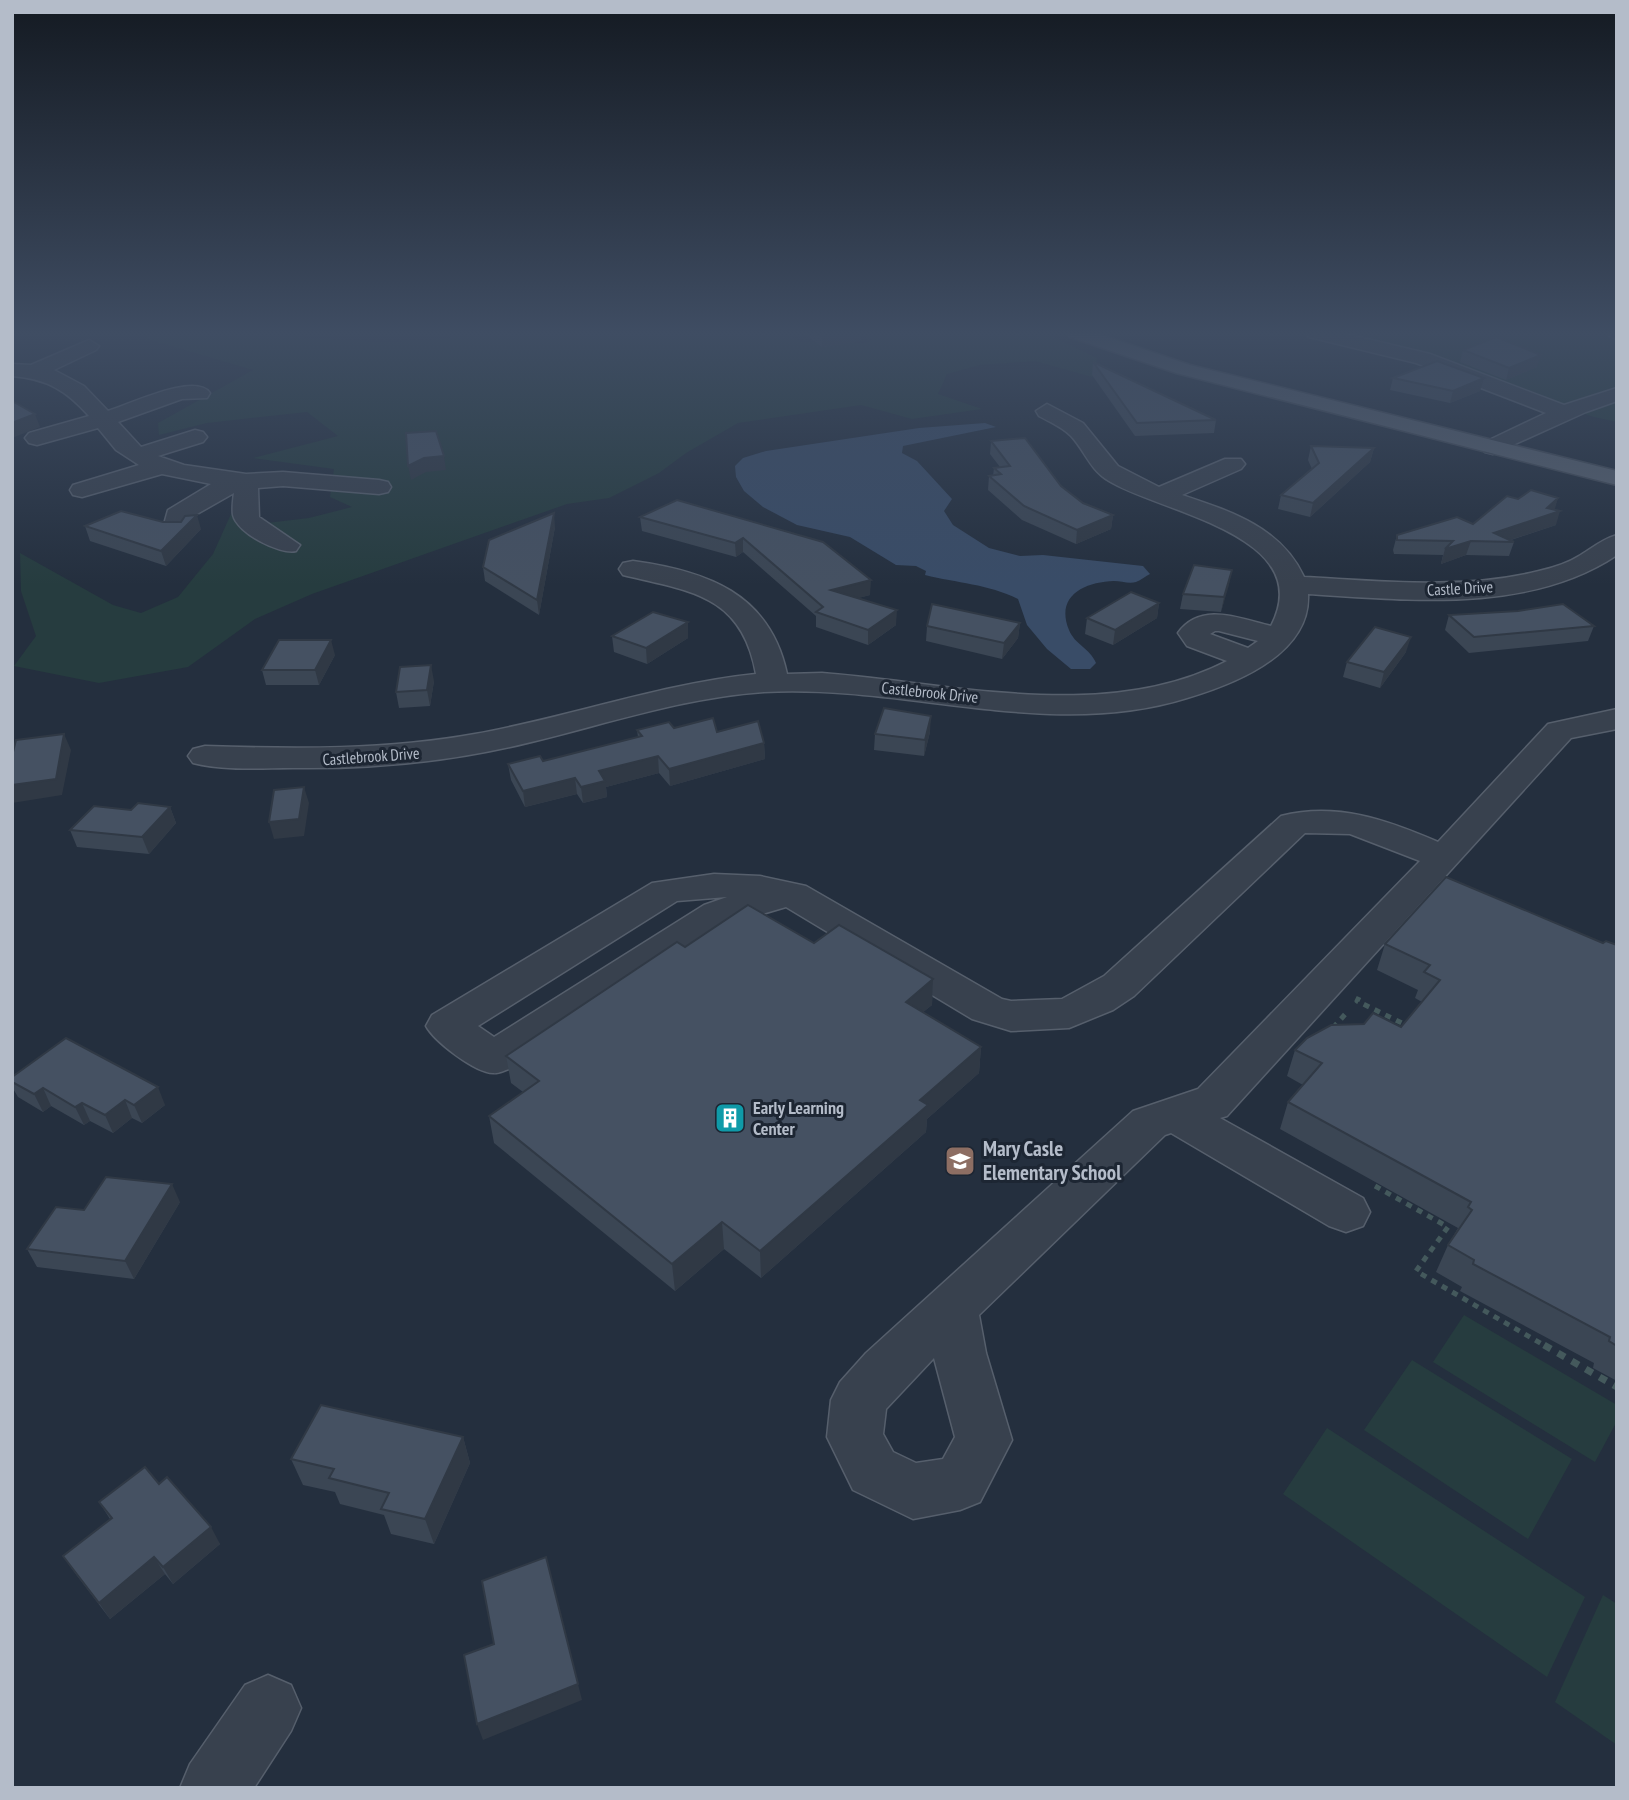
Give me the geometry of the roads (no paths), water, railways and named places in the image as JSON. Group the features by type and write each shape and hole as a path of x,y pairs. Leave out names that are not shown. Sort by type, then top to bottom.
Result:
{"main road":[{"path":"1374,417 1617,478"}],"street":[{"path":"37,438 111,417"},
{"path":"1056,417 1081,434 1100,463 1112,473 1229,522 1256,537 1283,564 1293,585"},
{"path":"1493,447 1557,417"},
{"path":"103,419 126,447 163,466 246,481 283,479 379,487"},
{"path":"138,455 195,437"},
{"path":"1161,495 1233,464"},
{"path":"82,490 163,466"},
{"path":"176,528 177,515 191,504 217,490 246,481"},
{"path":"246,481 246,516 250,522 287,545"},
{"name":"Castle Drive","path":"1293,585 1423,590 1504,585 1569,570 1593,560 1617,543"},
{"path":"633,569 676,576 704,586 738,608 762,637 771,658 773,683"},
{"name":"Castlebrook Drive","path":"205,757 323,760 414,754 516,736 697,691 773,683 859,685 1022,702 1097,702 1144,696 1196,684 1252,660 1279,637 1293,611 1293,585"},
{"path":"1252,660 1198,640 1193,632 1208,623 1219,622 1279,637"},
{"path":"953,1308 960,1353 984,1440 960,1483 913,1491 873,1471 855,1437 859,1400 911,1347 1149,1123 1174,1113 1211,1104 1560,731 1617,719"},
{"path":"792,894 760,899 718,914 494,1058 447,1026 666,891 707,883 761,887 792,894 987,1009 1012,1017 1069,1013 1109,994 1294,824 1309,820 1349,823 1444,858"},
{"path":"1174,1113 1356,1197"},
{"path":"214,1788 268,1708"}],"water":[{"path":"985,423 996,427 903,446 902,453 917,461 952,499 944,511 953,525 989,548 1020,556 1043,555 1143,566 1150,574 1133,583 1114,581 1092,584 1075,593 1069,600 1066,618 1069,630 1096,663 1090,669 1071,669 1047,649 1027,625 1018,599 984,587 925,575 926,571 916,566 896,565 850,537 797,525 763,507 744,491 736,477 735,466 743,458 766,451 919,428"}],"place":[{"name":"Early Learning Center","path":"730,1118"},
{"name":"Mary Casle Elementary School","path":"960,1161"}]}
